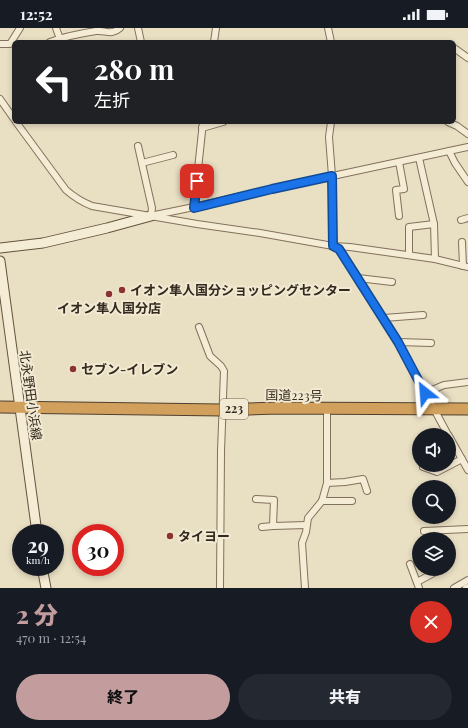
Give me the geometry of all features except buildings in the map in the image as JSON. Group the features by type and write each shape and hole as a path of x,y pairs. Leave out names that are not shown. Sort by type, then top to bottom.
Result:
{"highway":[{"name":"国道223号","path":"0,407 222,410 270,408 327,410 468,409"}],"main road":[{"path":"0,248 42,243 151,216"},
{"name":"北永野田小浜線","path":"0,267 36,524"},
{"path":"44,576 46,588"}],"street":[{"path":"14,40 20,28"},
{"path":"56,28 60,39"},
{"path":"57,40 98,31 106,33 115,32 120,28"},
{"path":"138,28 141,40"},
{"path":"214,40 216,28"},
{"path":"328,28 331,40"},
{"path":"0,44 12,44"},
{"path":"456,49 468,58"},
{"path":"1,101 12,116"},
{"path":"17,124 66,190 75,198 92,206 333,246 434,259 465,266 462,242"},
{"path":"331,124 329,137 332,176 333,246"},
{"path":"452,124 468,134"},
{"path":"194,208 202,125"},
{"path":"138,146 152,208 151,216"},
{"path":"151,216 194,208 272,189 468,147"},
{"path":"449,151 468,182"},
{"path":"142,164 173,155"},
{"path":"419,158 434,224 434,259"},
{"path":"399,162 404,189 396,190 395,205 399,216"},
{"path":"461,220 468,218"},
{"path":"408,255 409,226 434,224"},
{"path":"333,246 339,249 384,318 445,428"},
{"path":"358,278 392,282"},
{"path":"384,318 423,315"},
{"path":"199,327 210,356 221,366 224,371 222,410 220,588"},
{"path":"398,342 431,344"},
{"path":"425,393 444,385 468,382"},
{"path":"304,588 302,543 308,518 322,501 327,483 327,410"},
{"path":"456,448 468,470"},
{"path":"456,462 462,459"},
{"path":"327,483 363,479 367,491"},
{"path":"256,499 274,500 273,526"},
{"path":"322,501 352,501"},
{"path":"262,527 306,525"},
{"path":"424,531 468,529"},
{"path":"410,564 418,585 431,576"},
{"path":"454,588 468,580"}],"place":[{"name":"イオン隼人国分ショッピングセンター","path":"122,290"},
{"name":"イオン隼人国分店","path":"109,294"},
{"name":"セブン-イレブン","path":"73,369"},
{"name":"タイヨー","path":"170,536"}],"route":[{"path":"197,181 194,208 332,176 333,246 339,249 365,288 398,342 425,393"}]}
